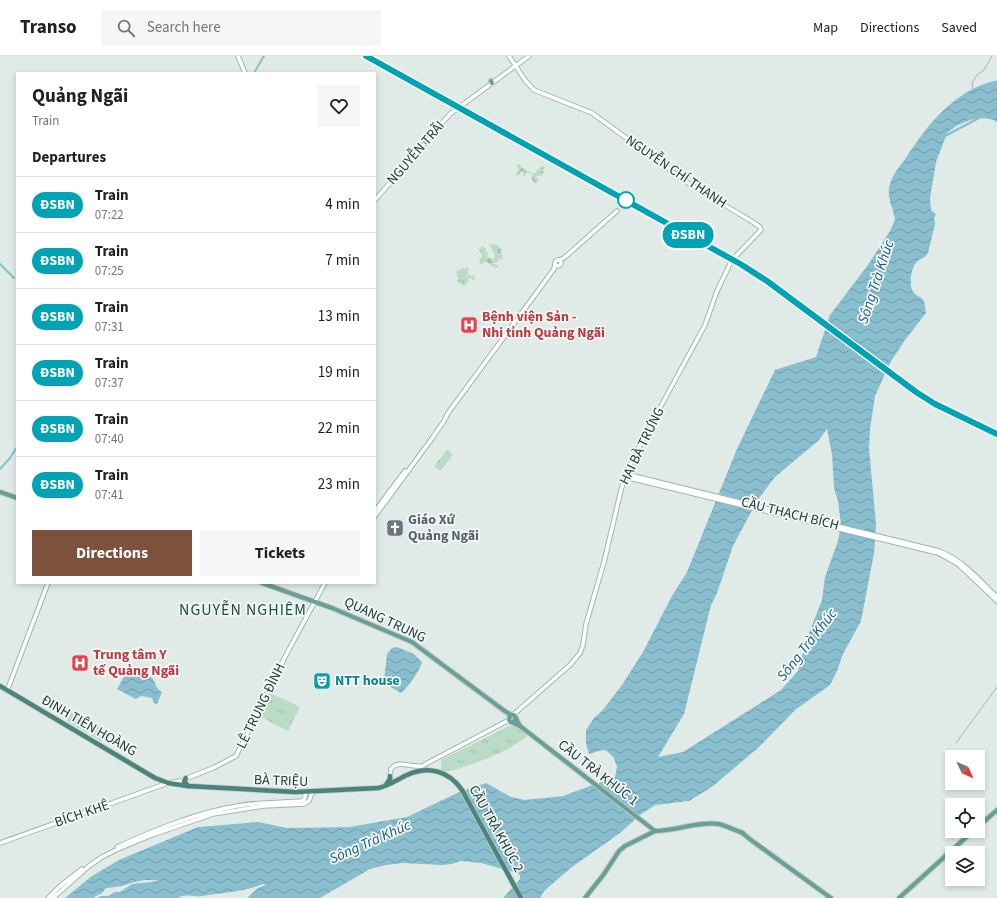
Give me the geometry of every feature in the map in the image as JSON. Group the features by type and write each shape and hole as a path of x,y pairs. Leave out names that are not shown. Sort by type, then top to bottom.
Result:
{"highway":[{"name":"ĐINH TIÊN HOÀNG","path":"0,688 153,780 166,784"},
{"name":"CẦU TRÀ KHÚC 2","path":"393,780 420,771 434,771 448,776 456,782 466,797 521,898"},
{"path":"186,778 184,781 188,786"},
{"name":"BÀ TRIỆU","path":"166,784 311,794 372,789 393,780"},
{"name":"BÀ TRIỆU","path":"311,794 374,790 393,780"},
{"name":"BÀ TRIỆU","path":"166,784 190,788 306,793"}],"main road":[{"path":"238,56 245,72"},
{"name":"NGUYỄN CHÍ THANH","path":"508,56 534,90 592,113 688,183 760,227 761,230"},
{"name":"NGUYỄN TRÃI","path":"376,197 450,114 515,64 528,56"},
{"path":"376,510 444,421 558,263 617,212"},
{"name":"HAI BÀ TRƯNG","path":"514,716 522,707 570,665 580,653 583,645 586,624 604,562 626,475 638,448 705,325 717,291 732,260 761,230"},
{"name":"CẦU THẠCH BÍCH","path":"626,475 883,538"},
{"path":"0,492 16,498"},
{"path":"376,514 382,503"},
{"path":"883,538 933,549 949,555 965,566 997,597"},
{"path":"883,538 932,552 954,561 997,601"},
{"path":"7,692 48,584"},
{"name":"QUANG TRUNG","path":"265,584 315,601 360,619 415,644 506,712 514,716"},
{"name":"LÊ TRUNG ĐÌNH","path":"177,780 180,781 235,756 280,663 324,584"},
{"path":"506,712 510,721 520,726"},
{"path":"510,721 509,716 514,716"},
{"path":"393,780 391,769 395,765 399,764 414,767 422,766 510,721 515,722 514,716"},
{"path":"514,716 520,726"},
{"name":"CẦU TRÀ KHÚC 1","path":"520,726 644,823 657,831"},
{"name":"LÊ TRUNG ĐÌNH","path":"177,780 213,767"},
{"name":"BÍCH KHÊ","path":"0,843 177,780"},
{"path":"299,793 303,796 302,802"},
{"path":"302,802 306,793"},
{"path":"53,898 89,866 102,857 152,835 213,814 264,806 302,802 306,803 311,794"},
{"path":"48,898 64,883 100,856 151,832 213,810 264,803 302,802"},
{"path":"985,821 997,810"},
{"path":"584,898 604,874 619,851 626,846 657,831 668,831 700,824 717,824 743,833 831,898"},
{"path":"899,898 965,838"}],"green space":[{"path":"518,164 534,174 542,166 545,167 542,171 544,172 542,175 537,176 537,179 539,179 538,182 535,183 531,178 533,175 528,172 525,177 523,176 524,172 521,171 519,175 515,175 519,169 516,166"},
{"path":"488,244 499,245 499,248 502,250 499,252 501,252 503,260 499,258 498,262 492,263 499,266 498,268 492,266 486,261 482,264 479,263 480,260 478,258 481,258 482,255 479,250 482,246 487,249 485,251 488,253 487,257 492,259 495,257 492,251 493,250"},
{"path":"462,268 469,269 466,277 469,274 472,277 474,275 475,276 474,281 467,277 470,280 464,286 457,281 459,278 456,276 458,274 456,273 458,269 461,270"},
{"path":"447,450 453,455 440,471 434,466"},
{"path":"268,692 300,707 288,731 257,715"},
{"path":"72,711 93,722 87,733 67,721"},
{"path":"96,724 107,730 101,741 90,735"},
{"path":"509,726 517,727 528,736 506,750 493,756 460,768 441,771 441,760"}],"water":[{"path":"997,81 997,122 984,118 971,120 958,125 947,133 936,162 930,198 931,210 936,214 928,253 914,265 911,278 912,290 924,301 926,313 905,340 890,363 875,396 869,448 876,525 874,553 861,621 843,654 830,685 795,710 758,748 713,786 689,801 655,805 640,815 620,833 572,867 544,891 540,898 503,898 520,879 520,875 481,863 461,861 442,865 403,863 370,869 320,898 247,898 258,888 266,885 263,884 241,891 202,896 187,895 178,898 97,898 101,896 108,896 115,892 120,892 132,884 160,881 146,880 106,888 102,893 94,897 96,898 65,898 92,876 119,860 198,827 258,822 287,828 349,827 407,817 457,793 486,783 511,797 525,800 563,796 615,777 617,767 614,758 607,751 603,750 589,754 586,743 586,730 594,718 602,711 622,685 643,652 672,596 687,572 737,449 775,370 816,357 830,315 868,265 890,231 895,220 890,202 889,189 891,180 895,173 923,133 943,111 954,101 980,86","holes":["827,429 832,454 834,488 838,501 841,525 838,541 825,577 822,600 806,641 798,671 781,690 683,752 658,757 684,714 711,605 717,593 733,546 757,501 775,477 818,441"]},
{"path":"397,647 414,654 422,662 413,679 401,693 384,683 387,654 392,648"},
{"path":"130,666 141,675 151,677 162,692 157,704 154,703 152,698 141,696 136,699 117,689"}],"waterway":[{"path":"255,72 264,56"},
{"path":"973,91 972,83 977,75 984,70 992,56"},
{"name":"Sông Trà Khúc","path":"945,136 979,118"},
{"path":"0,264 14,278"},
{"path":"0,469 16,449"},
{"path":"956,743 997,687"}],"railway":[{"path":"366,56 742,265 767,281 935,404 997,434"}],"train":[{"name":"ĐSBN","path":"366,56 742,265 767,281 916,392 935,404 997,434"}],"place":[{"name":"Bệnh viện Sản - Nhi tỉnh Quảng Ngãi","path":"469,325"},
{"name":"Giáo Xứ Quảng Ngãi","path":"395,528"},
{"name":"Trung tâm Y tế Quảng Ngãi","path":"80,663"},
{"name":"NTT house","path":"322,681"}],"district":[{"name":"NGUYỄN NGHIÊM","path":"243,610"}]}
